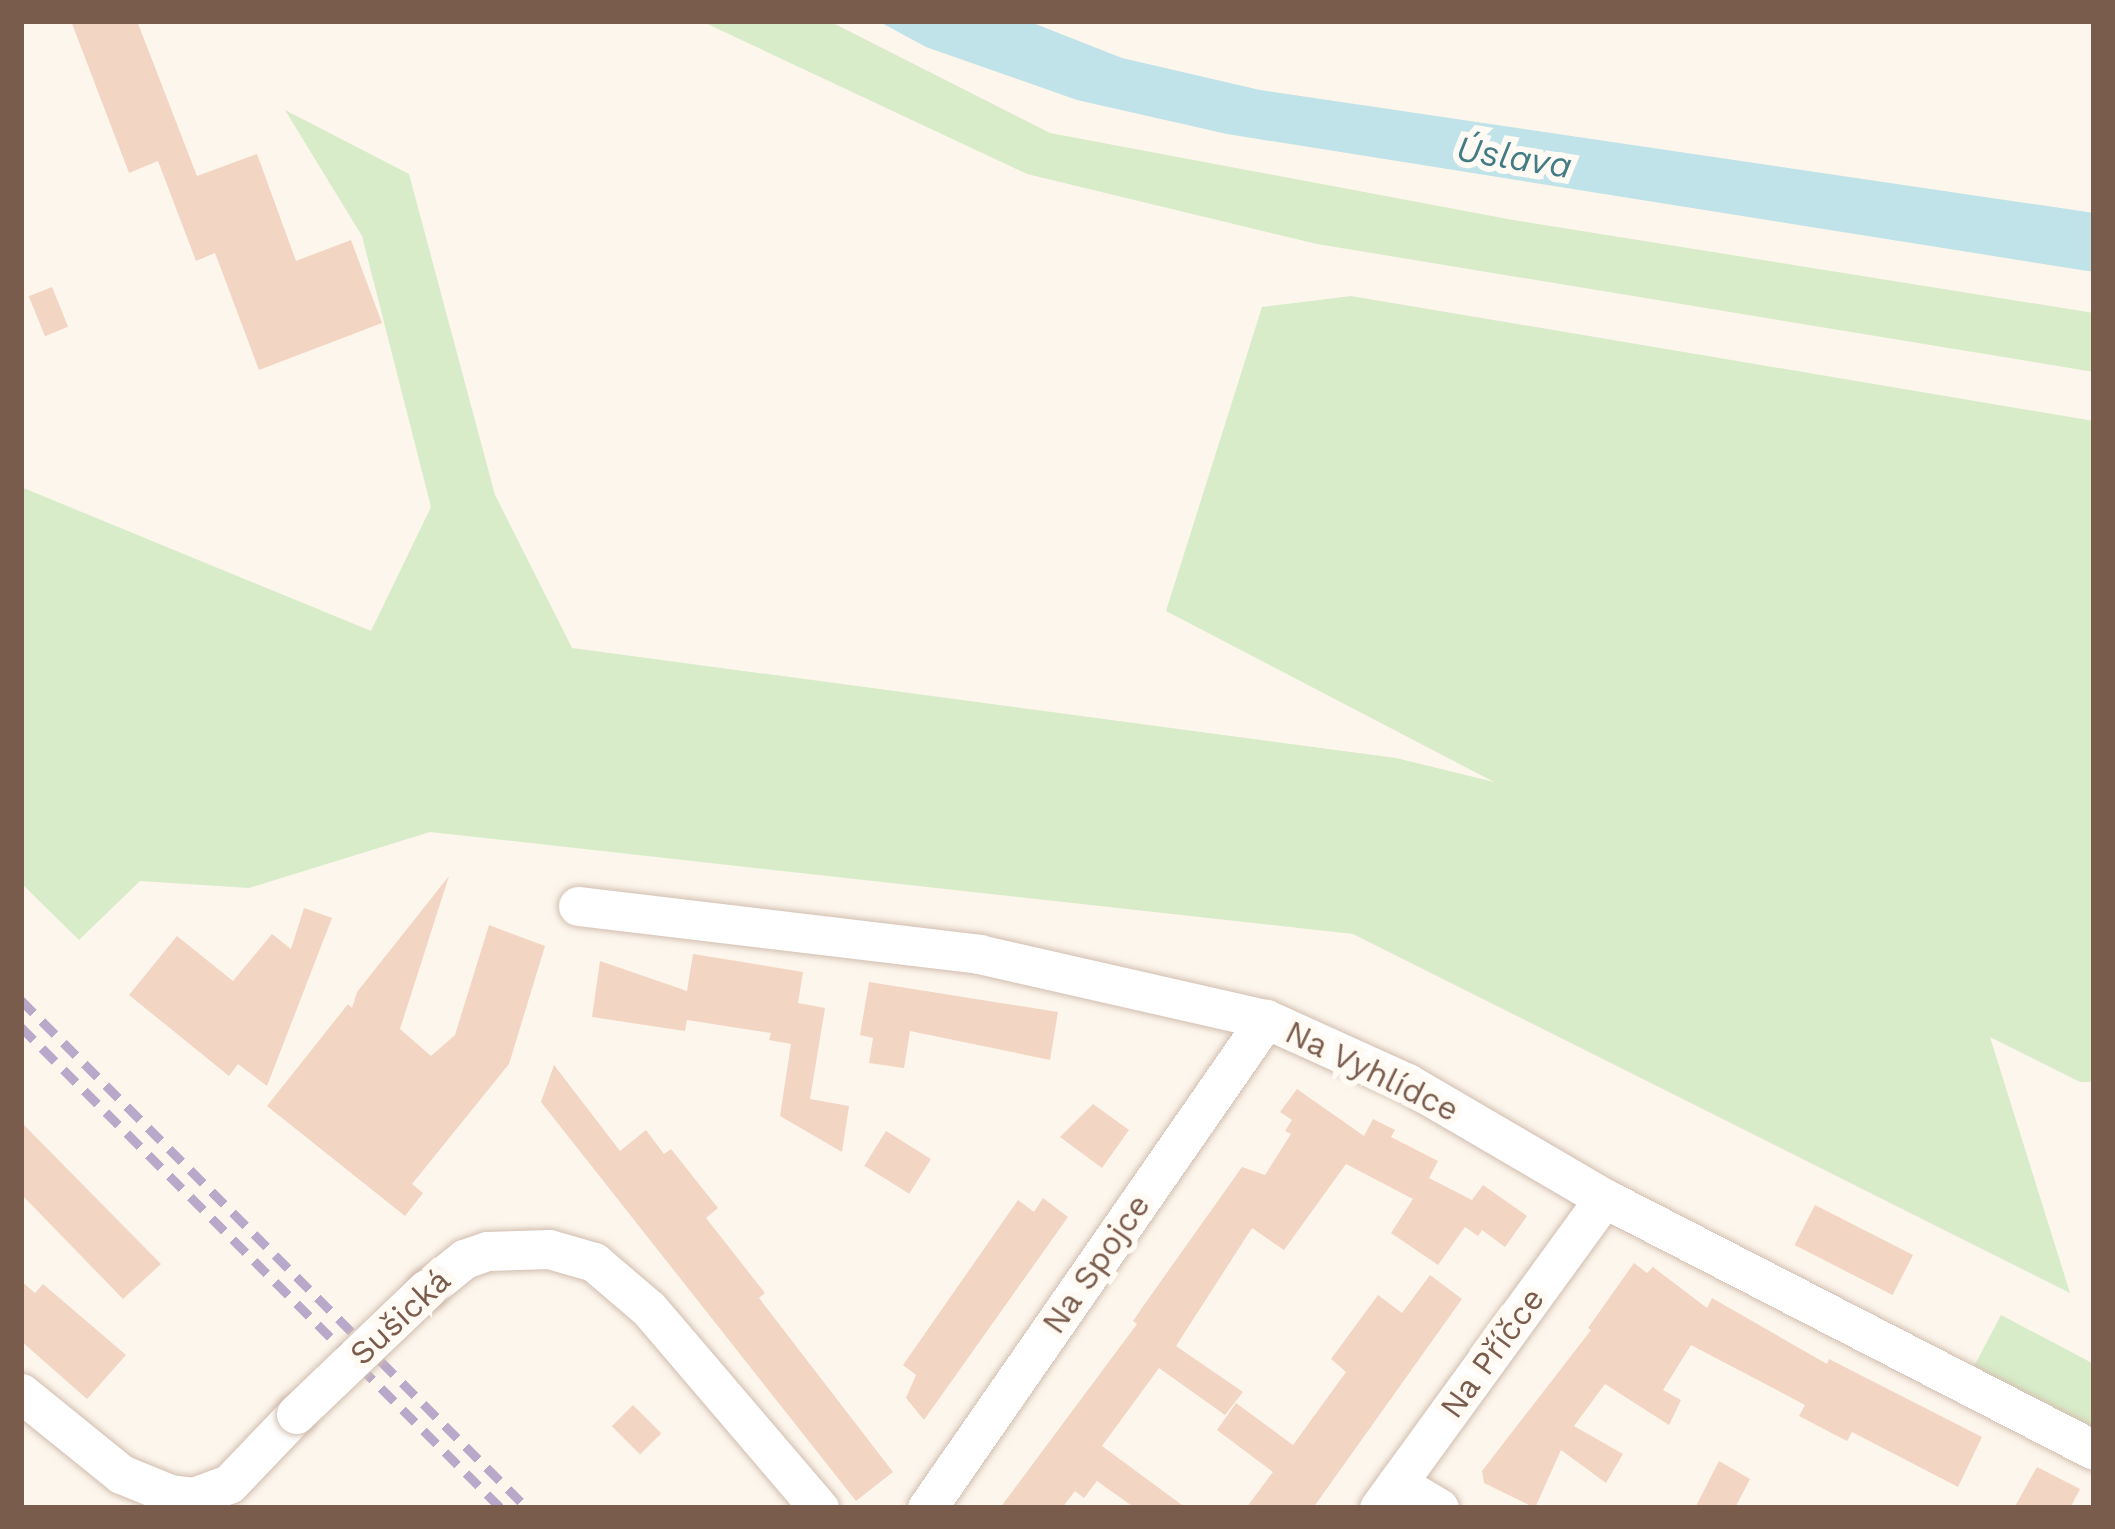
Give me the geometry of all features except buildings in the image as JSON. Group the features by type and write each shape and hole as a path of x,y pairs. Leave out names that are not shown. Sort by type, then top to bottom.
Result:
{"street":[{"name":"Na Vyhlídce","path":"578,906 980,954 1266,1019 1407,1083 1604,1198 2094,1450"},
{"name":"Na Spojce","path":"927,1508 1266,1019"},
{"name":"Na Příčce","path":"1388,1496 1604,1198"},
{"name":"Sušická","path":"21,1393 121,1474 193,1504 229,1484 427,1288 464,1259 487,1251 549,1249 594,1262 649,1309 819,1508"},
{"path":"1388,1496 1438,1508"}],"green space":[{"path":"701,21 829,21 1050,133 1513,220 2094,313 2094,372 1317,244 1027,174"},
{"path":"285,110 409,174 495,495 572,648 1396,758 1494,782 1166,611 1262,307 1351,296 2094,421 2094,1082 2080,1082 1990,1037 2070,1293 1353,934 430,832 249,888 140,881 79,940 21,883 21,487 371,631 431,507 362,236"},
{"path":"2001,1315 2094,1364 2094,1434 1972,1370"}],"water":[{"name":"Úslava","path":"878,21 1028,21 1122,58 1260,90 2094,213 2094,272 1227,134 1077,100 926,47"}],"railway":[{"path":"21,1000 527,1508"},
{"path":"21,1027 501,1508"}]}
